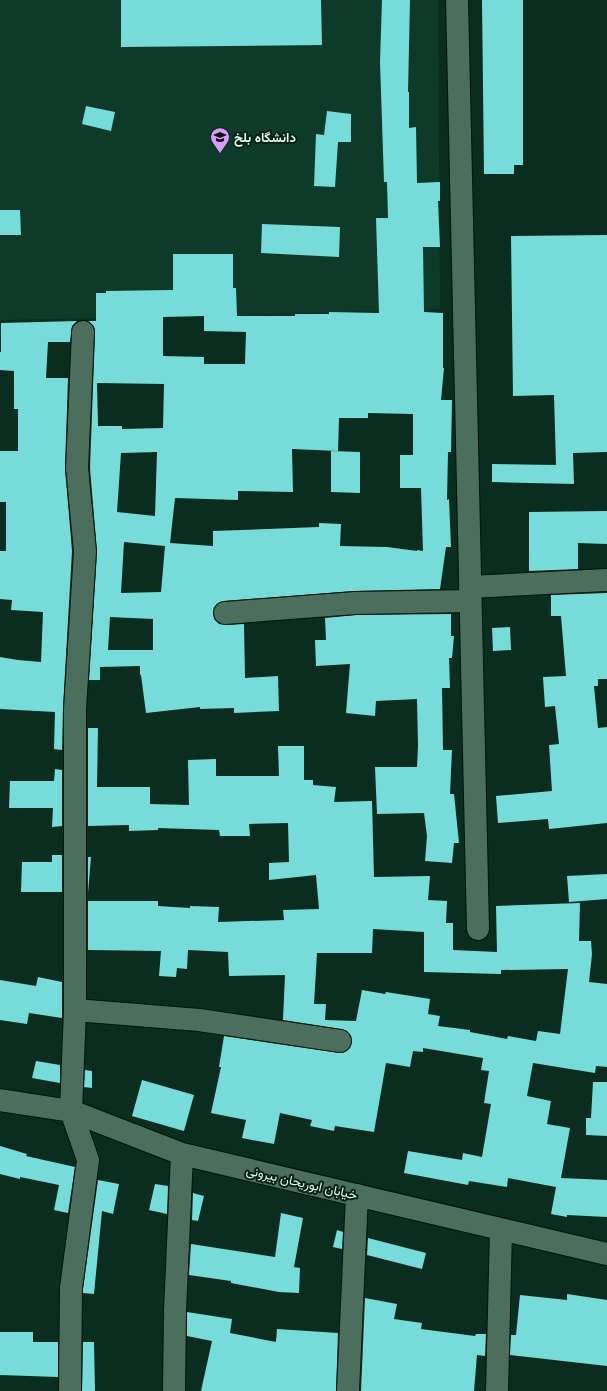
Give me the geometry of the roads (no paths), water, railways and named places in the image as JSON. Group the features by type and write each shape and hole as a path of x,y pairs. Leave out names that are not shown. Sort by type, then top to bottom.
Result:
{"street":[{"path":"457,0 478,929"},
{"path":"70,1391 71,1288 88,1160 71,1111 75,1010 76,709 84,551 77,468 83,332"},
{"path":"225,612 470,594 607,580"},
{"path":"75,1010 199,1020 340,1041"},
{"name":"خیابان ابوریحان بیرونی","path":"0,1100 71,1111 182,1154 607,1254"},
{"path":"174,1391 175,1311 182,1154"},
{"path":"348,1391 357,1195"},
{"path":"497,1391 501,1230"}],"place":[{"name":"دانشگاه بلخ","path":"220,154"}]}
